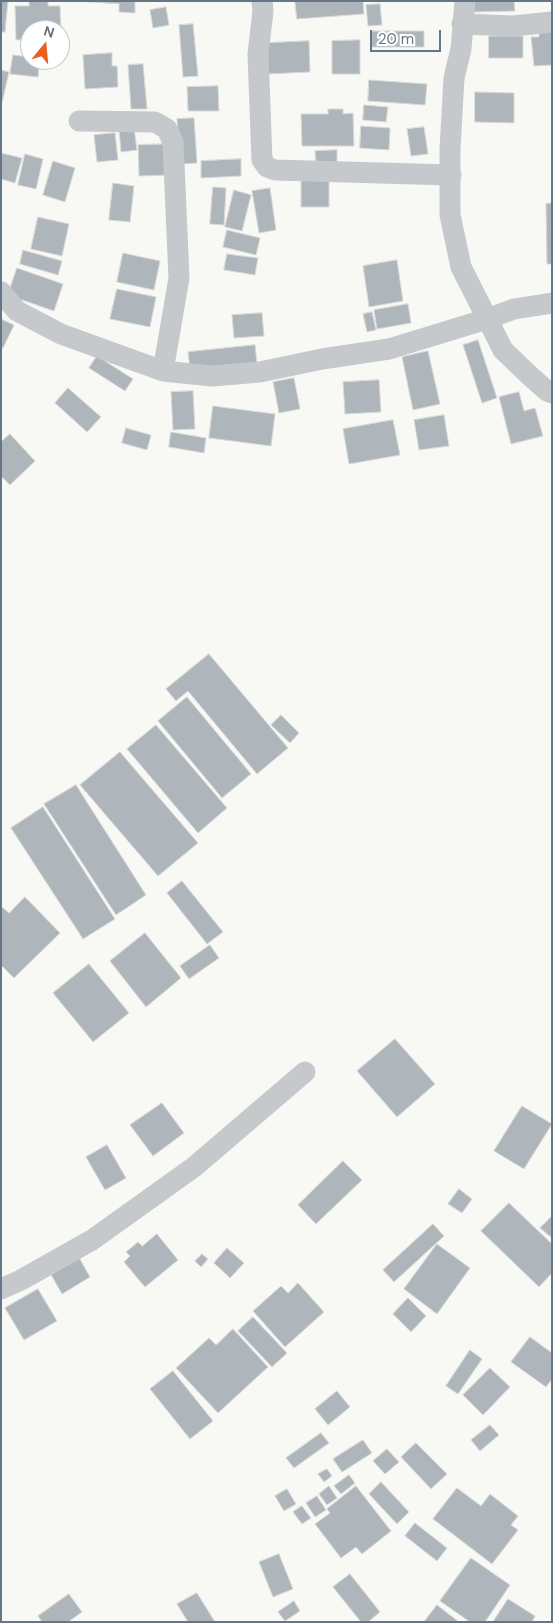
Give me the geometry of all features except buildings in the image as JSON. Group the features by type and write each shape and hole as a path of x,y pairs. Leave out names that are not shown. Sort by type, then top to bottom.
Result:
{"street":[{"path":"262,1 263,11 258,54 262,160 267,167 275,170 451,175"},
{"path":"465,1 460,50 454,78 450,149 450,215 461,267 503,350 547,391 552,393"},
{"path":"462,24 513,26 552,22"},
{"path":"79,121 154,122 168,129 173,142 179,278 163,371"},
{"path":"1,292 18,311 61,334 163,371 212,376 260,372 322,359 389,349 514,309 552,303"},
{"path":"1,1289 21,1280 92,1240 194,1167 305,1072"}]}
